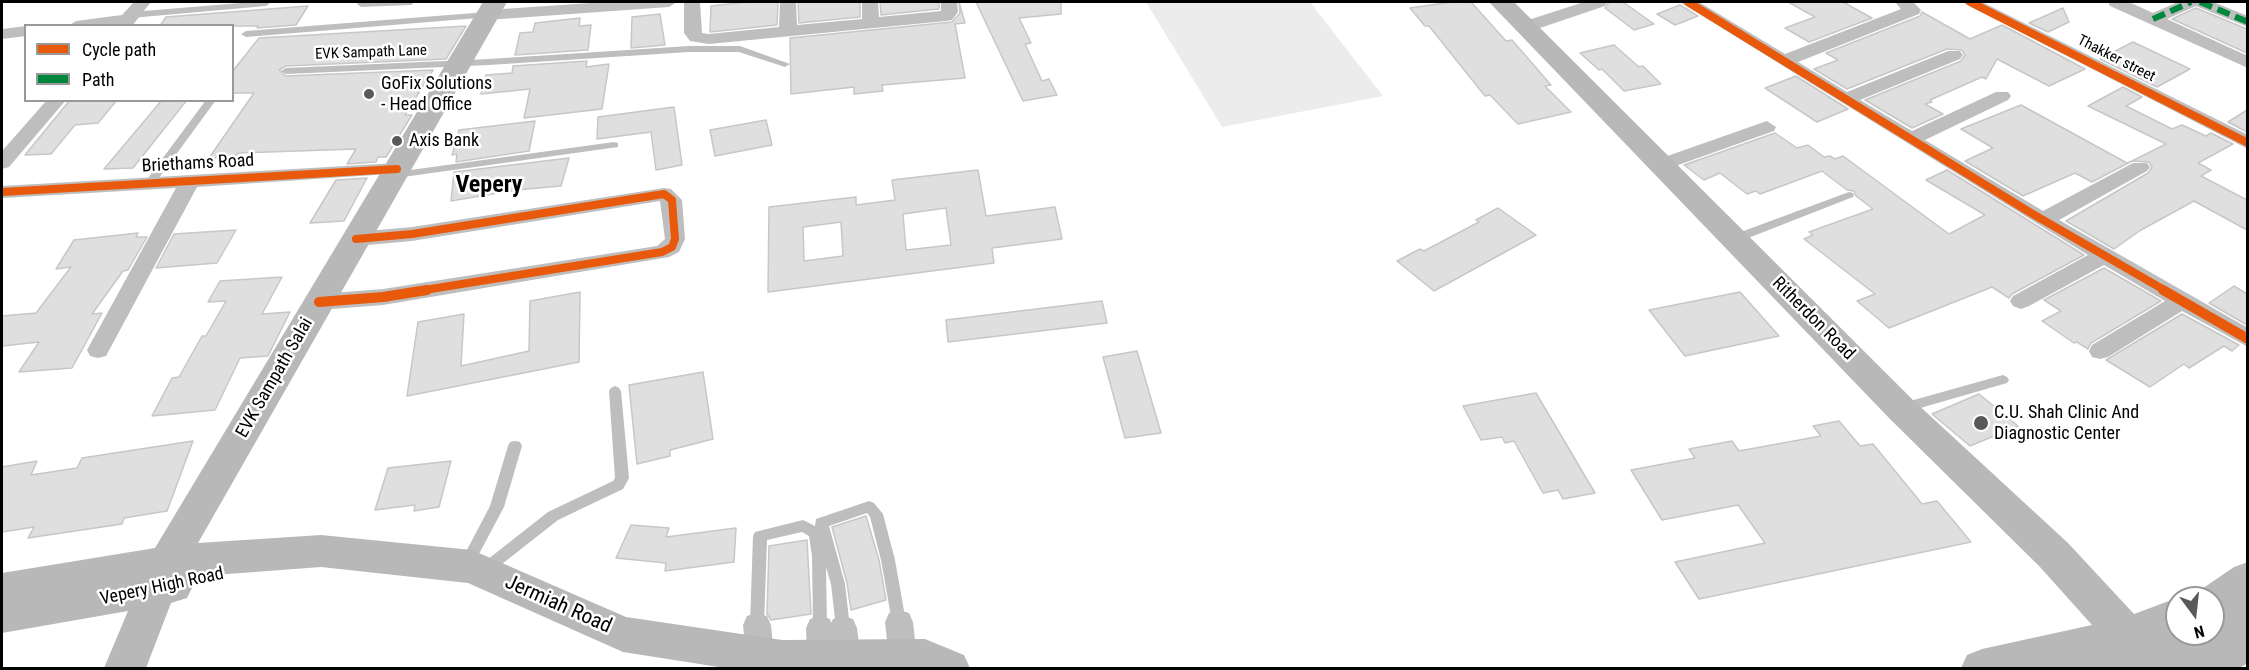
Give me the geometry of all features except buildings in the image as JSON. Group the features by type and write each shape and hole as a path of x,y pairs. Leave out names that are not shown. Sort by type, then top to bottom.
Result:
{"main road":[{"name":"Ritherdon Road","path":"1501,2 1901,409 2054,555 2136,660"},
{"name":"EVK Sampath Salai","path":"125,669 161,576 491,8"},
{"name":"Jermiah Road","path":"161,576 321,551 474,569 623,634 758,640 782,659 833,643 921,655"},
{"name":"Vepery High Road","path":"2,590 161,576"},
{"name":"Vepery High Road","path":"2,616 161,576"},
{"path":"2225,595 2247,579"},
{"path":"2206,653 2247,609"},
{"path":"1982,669 2136,660 2165,629"},
{"path":"2067,669 2206,653 2247,639"}],"street":[{"path":"93,24 127,20 143,2"},
{"path":"491,8 669,2"},
{"path":"692,2 693,33 696,37 718,39 946,16 950,12 949,2"},
{"path":"788,2 788,32"},
{"path":"870,2 871,24"},
{"path":"1525,27 1599,2"},
{"path":"1688,2 2043,220 2247,339"},
{"path":"1784,61 1913,10 1903,2"},
{"name":"Thakker street","path":"1970,2 2247,143"},
{"path":"2116,2 2247,63"},
{"path":"2153,19 2191,2"},
{"path":"2200,2 2247,22"},
{"path":"2,34 24,31"},
{"path":"1845,99 1954,54"},
{"path":"1911,139 2002,96"},
{"path":"2,163 55,102"},
{"path":"1660,165 1767,127"},
{"path":"2043,220 2140,167"},
{"name":"Briethams Road","path":"2,192 395,172"},
{"path":"98,350 190,181"},
{"path":"319,302 383,297 662,252 672,247 675,239 672,200 664,194 412,234 356,239"},
{"path":"2021,301 2104,256"},
{"path":"2100,351 2182,301"}],"lane":[{"path":"361,4 411,2"},
{"path":"127,20 266,3"},
{"path":"246,34 491,8"},
{"name":"EVK Sampath Lane","path":"286,71 458,64 689,49 740,49 785,64"},
{"path":"149,184 210,102"},
{"path":"395,172 614,145"},
{"path":"1734,239 1849,195"},
{"path":"1901,409 2003,380"},
{"path":"474,569 535,528 618,484 622,478 615,391"},
{"path":"474,569 498,507 515,446"},
{"path":"833,643 838,584 821,523 869,507 876,514 888,560 921,655"},
{"path":"758,640 760,536 803,526 815,533 833,643"}],"shaded area":[{"path":"1146,2 1310,2 1383,96 1222,127"}],"marked path":[{"path":"2153,19 2191,2"},
{"path":"2200,2 2248,22"}],"cycle path":[{"path":"1688,2 2031,213 2248,339"},
{"path":"1970,2 2248,143"},
{"path":"2,192 397,169"},
{"path":"319,302 383,297 662,252 672,247 675,239 672,200 664,194 412,234 356,239"}],"place":[{"name":"GoFix Solutions - Head Office","path":"369,94"},
{"name":"Axis Bank","path":"397,141"},
{"name":"C.U. Shah Clinic And Diagnostic Center","path":"1981,423"}],"district":[{"name":"Vepery","path":"489,186"}]}
